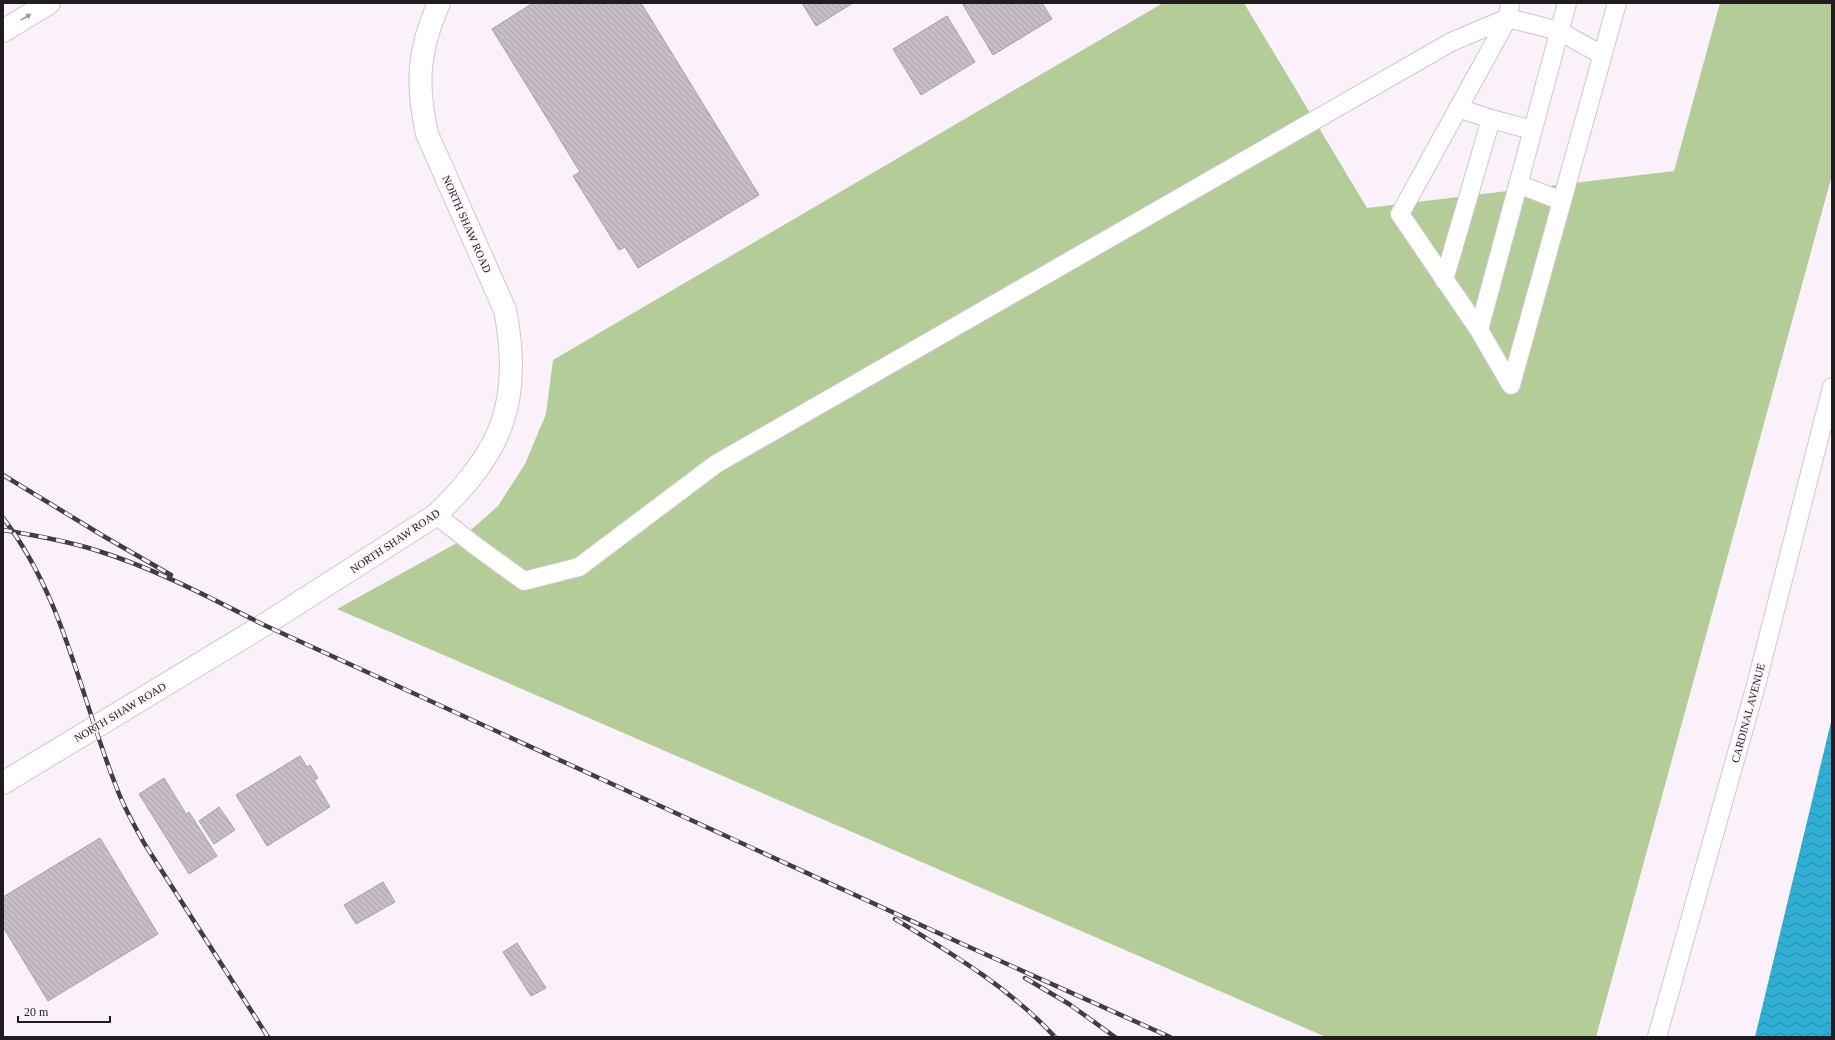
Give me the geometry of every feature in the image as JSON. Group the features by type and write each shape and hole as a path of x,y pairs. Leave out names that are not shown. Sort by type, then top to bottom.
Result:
{"main road":[{"path":"3,31 49,3"},
{"name":"NORTH SHAW ROAD","path":"3,783 264,625 436,515 460,492 481,466 496,440 505,413 511,384 511,340 505,310 427,134 421,107 419,78 423,51 430,24 439,3"}],"lane":[{"path":"1479,330 1566,3"},
{"path":"1509,10 1458,108 1400,214 1479,330 1511,385 1617,3"},
{"path":"436,515 524,581 579,567 716,464 1450,42 1509,10"},
{"path":"1509,10 1559,31 1602,54"},
{"path":"1458,108 1532,130"},
{"path":"1444,280 1491,119"},
{"path":"1518,184 1562,201"},
{"name":"CARDINAL AVENUE","path":"1657,1037 1755,689 1832,387"}],"green space":[{"path":"1163,3 1244,3 1367,208 1674,171 1720,3 1832,3 1832,175 1596,1037 1326,1037 337,609 455,544 498,506 525,464 546,414 553,360"}],"water":[{"path":"1832,718 1832,1037 1755,1037"}],"building":[{"path":"533,3 641,3 759,195 638,268 625,247 619,250 573,176 580,172 492,29"},
{"path":"802,3 853,3 816,26"},
{"path":"962,3 1042,3 1052,19 993,55"},
{"path":"947,16 975,62 921,95 893,49"},
{"path":"300,756 307,767 310,765 318,778 314,780 330,807 267,846 236,795"},
{"path":"164,778 186,814 189,812 217,856 189,874 139,794"},
{"path":"219,807 235,830 214,844 199,821"},
{"path":"100,838 158,934 48,1001 3,927 3,897"},
{"path":"383,882 395,902 356,924 344,905"},
{"path":"517,943 546,988 531,996 503,952"}],"railway":[{"path":"3,475 171,575"},
{"path":"3,518 24,549 56,614 69,648 103,752 129,815 144,843 268,1037"},
{"path":"3,530 48,538 81,546 114,556 158,574 201,593 264,625 958,942 1170,1037"},
{"path":"895,919 979,972 1038,1019 1055,1037"},
{"path":"1025,978 1069,1004 1115,1037"}]}
